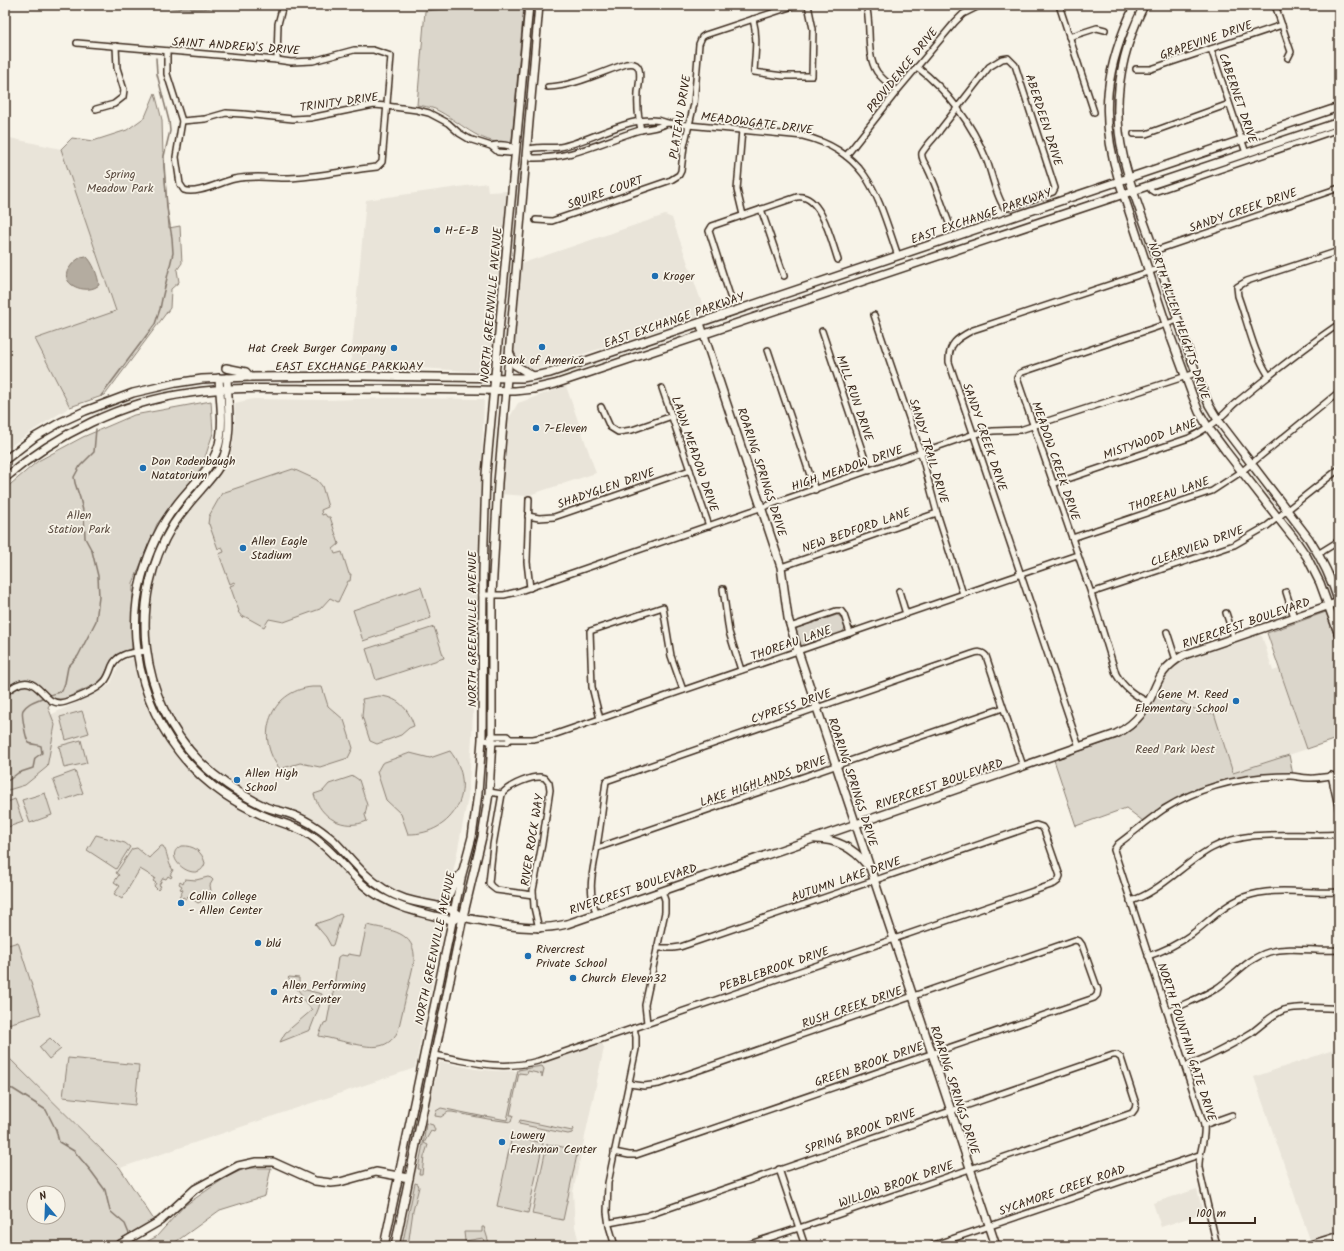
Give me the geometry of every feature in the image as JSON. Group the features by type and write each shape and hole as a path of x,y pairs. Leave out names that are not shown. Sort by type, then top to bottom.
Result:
{"main road":[{"name":"NORTH GREENVILLE AVENUE","path":"384,1246 452,920 472,836 478,793 482,738 482,595 486,474 529,5"},
{"name":"NORTH GREENVILLE AVENUE","path":"395,1246 463,917 482,837 489,792 492,738 492,595 498,475 539,5"},
{"name":"NORTH ALLEN HEIGHTS DRIVE","path":"1135,5 1120,39 1113,60 1108,85 1108,133 1112,158 1123,194 1192,397 1208,427 1307,557 1320,583 1339,636"},
{"name":"NORTH ALLEN HEIGHTS DRIVE","path":"1144,5 1128,42 1119,85 1119,131 1123,155 1133,190 1203,393 1218,420 1304,532 1327,571 1339,603"},
{"name":"EAST EXCHANGE PARKWAY","path":"5,460 35,438 60,423 107,402 133,393 176,383 250,377 362,376 507,378 550,373 1339,107"},
{"name":"EAST EXCHANGE PARKWAY","path":"5,478 33,456 66,435 100,418 145,402 182,394 220,390 524,390 544,387 1339,122"},
{"path":"516,149 526,150"},
{"path":"1031,211 1035,223"},
{"path":"1008,218 1012,231"},
{"path":"898,256 902,268"},
{"path":"505,270 516,270"},
{"name":"ROARING SPRINGS DRIVE","path":"700,323 781,567 790,627 996,1246"},
{"path":"509,351 515,365 533,376"},
{"path":"597,358 601,369"},
{"path":"226,368 246,372 250,377"},
{"path":"362,376 363,389"},
{"path":"223,378 220,390 221,428 219,444 212,462 180,500 168,517 155,540 146,561 141,581 137,608 136,631 138,652 145,686 158,718 179,751 202,777 221,792 243,806 306,833 324,846 361,883 379,896 400,906 452,920"},
{"name":"RIVERCREST BOULEVARD","path":"223,378 228,390 229,426 227,445 220,466 177,519 167,536 157,559 149,584 146,602 146,651 153,683 166,714 184,743 209,770 229,787 268,808 292,814 315,825 333,840 366,877 385,890 415,903 454,911 463,917 507,926 539,929 562,925 1116,734 1126,728 1140,715 1160,676 1176,660 1184,655 1339,603"},
{"path":"60,423 66,435"},
{"path":"486,474 498,475"},
{"path":"200,478 206,484"},
{"path":"812,839 830,840 846,846 859,856 871,870"},
{"path":"439,908 446,901 450,895 454,883 462,874"},
{"name":"RIVERCREST BOULEVARD","path":"452,920 463,917"},
{"path":"425,1052 435,1055"},
{"path":"117,1246 165,1217 195,1189 238,1166 256,1162 273,1162 315,1181 331,1183 376,1172 409,1178"},
{"path":"1307,1246 1339,1236"}],"street":[{"path":"277,60 278,24 283,5"},
{"path":"796,5 753,20 756,43 754,72 783,76 812,76 813,29 808,5"},
{"path":"866,5 869,22 871,54 874,66 878,73 897,91"},
{"name":"PROVIDENCE DRIVE","path":"846,156 897,91 955,22 963,14 981,5"},
{"path":"1059,5 1094,112"},
{"path":"1275,5 1291,52 1288,58"},
{"name":"PLATEAU DRIVE","path":"679,175 682,171 684,146 694,104 699,44 701,38 705,35 753,20"},
{"name":"GRAPEVINE DRIVE","path":"1136,69 1151,70 1282,25"},
{"path":"1069,37 1097,28 1105,30"},
{"name":"SAINT ANDREW'S DRIVE","path":"77,43 291,62 313,61 340,52 373,50 391,56 386,106"},
{"path":"96,109 114,104 123,97 124,90 117,68 116,46"},
{"name":"CABERNET DRIVE","path":"1211,49 1246,152"},
{"path":"167,51 168,74 182,121 176,157 180,184 184,190 192,191 246,177 260,176 288,178 376,167 382,162 386,106"},
{"name":"ABERDEEN DRIVE","path":"1008,58 1015,65 1055,190 1053,192 1005,208 1002,205 987,162 974,133 957,108 989,67 1002,59 1008,58"},
{"path":"548,87 574,82 626,64 635,64 638,66 640,72 638,105 641,130"},
{"path":"917,67 939,86 957,108 922,153 949,223"},
{"path":"1134,134 1146,134 1229,104"},
{"name":"TRINITY DRIVE","path":"182,121 226,113 293,119 310,118 374,105 386,106 429,113 448,123 459,133 469,139 491,146 498,152 510,153 516,149"},
{"name":"MEADOWGATE DRIVE","path":"668,123 663,126 641,130 578,152 558,157 532,158 526,150 533,147 561,147 639,121 663,121 668,123 803,136 814,139 831,146 846,156 861,170 873,187 882,208 898,256"},
{"name":"EAST EXCHANGE PARKWAY","path":"1149,185 1151,190 1154,192 1339,129"},
{"path":"742,130 737,190 743,215"},
{"name":"SQUIRE COURT","path":"536,220 552,221 670,180 679,175"},
{"name":"SANDY CREEK DRIVE","path":"1154,251 1339,188"},
{"path":"730,296 709,231 712,226 743,215 800,196 811,202 824,218 838,260"},
{"path":"761,209 784,276"},
{"path":"1269,376 1263,367 1258,354 1236,287 1247,281 1339,251"},
{"name":"SANDY CREEK DRIVE","path":"1079,747 949,362 949,351 952,344 958,338 973,330 1160,268"},
{"name":"SANDY TRAIL DRIVE","path":"874,315 921,453 937,513 963,594"},
{"name":"MEADOW CREEK DRIVE","path":"1148,702 1128,690 1116,674 1072,538 1017,378 1020,373 1178,320"},
{"name":"MISTYWOOD LANE","path":"1053,484 1189,438 1218,420 1233,404 1339,324"},
{"name":"MILL RUN DRIVE","path":"822,332 869,471"},
{"path":"768,350 815,490"},
{"name":"HIGH MEADOW DRIVE","path":"482,595 510,594 530,588 974,434 993,431 1020,430 1196,373"},
{"name":"LAWN MEADOW DRIVE","path":"662,388 709,526"},
{"name":"THOREAU LANE","path":"1072,538 1212,491 1241,472 1339,392"},
{"path":"601,407 610,427 618,432 632,430 672,416"},
{"name":"CLEARVIEW DRIVE","path":"1090,593 1234,545 1253,535 1278,518 1339,469"},
{"name":"SHADYGLEN DRIVE","path":"528,516 539,518 554,517 690,470"},
{"path":"529,499 527,562 530,588"},
{"name":"NEW BEDFORD LANE","path":"781,567 937,513"},
{"path":"1318,554 1339,542"},
{"name":"THOREAU LANE","path":"482,738 506,736 510,739 542,738 1077,555"},
{"path":"723,589 729,632 741,670"},
{"path":"899,591 906,614"},
{"path":"1286,592 1294,617"},
{"path":"600,719 592,687 590,631 663,607 671,656 683,690"},
{"path":"790,627 836,611 841,611 844,615 850,633"},
{"path":"1226,613 1234,638"},
{"path":"1167,632 1176,660"},
{"path":"5,693 15,686 23,683 33,684 48,699 55,702 64,702 97,687 104,681 118,657 123,654 146,651"},
{"name":"CYPRESS DRIVE","path":"597,848 606,781 972,654 983,653 987,660 1003,708"},
{"path":"1003,708 1023,766"},
{"name":"LAKE HIGHLANDS DRIVE","path":"597,848 1003,708"},
{"path":"1339,776 1331,775 1339,811"},
{"name":"NORTH FOUNTAIN GATE DRIVE","path":"1217,1246 1206,1196 1200,1177 1199,1155 1205,1139 1204,1125 1114,853 1114,848 1166,808 1200,791 1238,780 1292,776 1310,778 1331,775"},
{"name":"RIVER ROCK WAY","path":"502,794 515,784 535,777 540,776 546,779 549,783 550,790 544,837 533,895 539,929"},
{"path":"489,792 502,794 489,883 492,888 498,890 533,895"},
{"name":"AUTUMN LAKE DRIVE","path":"657,948 680,947 1034,825 1040,826"},
{"name":"PEBBLEBROOK DRIVE","path":"435,1055 484,1065 523,1064 545,1059 1057,883 1060,876 1044,830 1040,826"},
{"path":"1130,901 1140,898 1152,891 1198,856 1228,841 1247,836 1266,834 1317,836 1339,834"},
{"path":"596,913 592,899 591,883 597,848"},
{"path":"647,1024 645,1005 666,906 666,900 662,890"},
{"path":"1148,956 1161,952 1176,944 1228,905 1245,897 1273,891 1339,892"},
{"name":"RUSH CREEK DRIVE","path":"629,1084 644,1086 659,1084 1075,940 1079,941"},
{"name":"GREEN BROOK DRIVE","path":"614,1152 636,1155 1096,997 1098,990 1082,944 1079,941"},
{"path":"1167,1012 1215,989 1250,960 1268,952 1288,949 1339,950"},
{"path":"1185,1066 1212,1055 1243,1038 1284,1010 1299,1008 1339,1008"},
{"path":"615,1246 609,1223 607,1198 608,1183 629,1084 636,1042 634,1028"},
{"name":"SPRING BROOK DRIVE","path":"609,1223 646,1216 950,1110 1113,1055 1117,1055"},
{"name":"WILLOW BROOK DRIVE","path":"744,1246 1134,1112 1136,1104 1120,1058 1117,1055"},
{"path":"1204,1125 1232,1115"},
{"name":"SYCAMORE CREEK ROAD","path":"931,1246 1199,1155"},
{"path":"779,1169 805,1246"}],"shaded area":[{"path":"150,5 223,5 198,9"},
{"path":"5,137 61,149 116,312 35,339 70,407 5,450"},
{"path":"487,183 488,192 508,191 491,363 489,369 485,372 420,368 350,369 366,200"},
{"path":"665,215 672,218 706,315 536,369 519,365 513,354 520,264"},
{"path":"86,256 95,269 99,285 94,288 81,289 70,283 67,279 67,273 70,267 81,257"},
{"path":"566,386 596,473 526,496 500,494 509,418 518,403"},
{"name":"Allen High School","path":"391,398 484,399 472,737 468,797 415,1068 120,1168 5,1054 5,763 44,718 104,689 111,683 120,662 151,655 150,608 155,580 160,564 175,530 215,480 227,462 232,448 234,434 235,403 253,399 326,400"},
{"name":"Gene M. Reed Elementary School","path":"1257,635 1262,636 1273,671 1279,669 1307,749 1233,773 1214,713 1207,714 1200,712 1163,689 1163,680 1168,673 1181,662"},
{"name":"Lowery Freshman Center","path":"602,1043 604,1048 573,1192 575,1227 580,1246 398,1246 428,1106 439,1064 441,1062 476,1069 517,1071 519,1069 538,1065"},
{"path":"1339,1048 1339,1230 1310,1240 1254,1077"},
{"path":"1197,1189 1203,1213 1161,1227 1153,1203"}],"green space":[{"path":"482,5 524,5 512,139 510,144 487,140 435,109 417,105 425,11"},
{"name":"Spring Meadow Park","path":"155,93 162,120 163,156 169,228 180,226 182,263 177,270 179,282 171,289 170,308 105,395 70,407 35,339 116,311 61,149 72,138 93,141 127,130 145,117"},
{"name":"Allen Station Park","path":"211,401 213,433 202,467 157,524 133,583 132,649 115,656 104,676 98,683 64,699 53,699 48,707 55,725 47,767 25,785 5,791 5,489 38,461 83,437 134,415"},
{"name":"Allen Eagle Stadium","path":"293,469 317,480 322,486 328,507 321,510 322,515 325,514 327,517 330,517 339,544 333,549 335,554 342,552 349,574 351,574 350,581 348,581 338,602 330,598 320,609 284,622 269,619 264,627 244,616 243,618 238,612 239,611 230,586 235,584 234,582 230,584 219,554 224,552 222,547 218,549 208,524 209,516 222,493"},
{"path":"421,587 431,618 363,641 353,610"},
{"path":"1326,612 1339,649 1339,738 1307,749 1267,633"},
{"path":"837,615 841,617 845,628 842,633 800,646 795,630 797,628"},
{"path":"434,627 444,658 376,680 366,649"},
{"path":"312,687 322,687 328,706 344,720 353,748 348,758 320,767 300,763 280,769 272,756 268,743 270,718 277,706 286,697 298,690"},
{"name":"Reed Park West","path":"1163,689 1194,709 1214,713 1233,773 1289,755 1293,775 1272,774 1232,778 1195,790 1160,809 1143,821 1126,808 1076,826 1054,760 1116,739 1127,733 1137,726 1142,720 1156,694"},
{"path":"378,696 391,698 401,705 409,714 414,726 409,728 401,735 377,744 370,741 362,716 362,699"},
{"path":"82,711 89,733 66,740 60,717"},
{"path":"81,740 87,763 64,768 59,746"},
{"path":"450,751 458,765 462,780 462,794 457,807 449,818 438,827 424,832 408,834 401,814 386,800 377,772 382,763 410,753 430,758"},
{"path":"75,771 83,793 61,801 53,779"},
{"path":"353,776 359,780 367,805 365,815 367,821 358,824 342,823 327,816 317,802 314,794 323,791 329,784"},
{"path":"45,793 52,815 30,823 22,800"},
{"path":"15,799 23,822 5,828 5,803"},
{"path":"96,835 125,843 130,847 116,869 87,850"},
{"path":"161,846 165,849 173,870 170,875 172,876 171,878 168,876 166,879 163,878 159,885 161,886 158,890 154,886 156,883 153,881 155,878 140,869 122,899 114,894 120,886 114,882 119,875 116,873 132,849 137,848 149,858"},
{"path":"181,846 193,848 202,855 205,863 201,870 196,872 189,871 182,868 177,863 175,851"},
{"path":"208,877 213,880 210,885 211,891 208,896 210,897 198,903 188,896 186,899 183,897 181,899 179,898 183,890 180,889 182,886 179,884 180,882 183,884 185,879 196,880"},
{"path":"340,914 342,915 333,945 331,946 326,937 315,924"},
{"path":"367,925 400,934 411,944 414,952 414,962 398,1031 394,1038 389,1042 377,1046 364,1046 319,1036 324,1023 327,1022 331,1001 334,997 333,994 338,957 341,955 347,956 348,954 360,956"},
{"path":"18,942 41,1014 5,1025 5,946"},
{"path":"288,978 299,978 299,984 302,989 322,994 319,1007 310,1030 280,1042 285,1033 312,1010 301,997 302,995"},
{"path":"50,1038 61,1049 49,1059 39,1047"},
{"path":"5,1054 120,1168 154,1220 108,1246 5,1246"},
{"path":"68,1058 139,1065 135,1105 63,1097"},
{"path":"542,1066 544,1069 542,1077 542,1074 528,1071 527,1074 519,1073 510,1115 513,1115 511,1122 452,1112 448,1112 441,1117 435,1116 436,1111 441,1108 507,1120 518,1070"},
{"path":"520,1120 572,1131 573,1128 574,1129 572,1133 568,1134 519,1124"},
{"path":"426,1123 433,1125 435,1130 434,1132 431,1131 424,1143 428,1145 424,1157 422,1174 419,1174 420,1169 418,1169"},
{"path":"512,1136 543,1143 528,1213 497,1206"},
{"path":"547,1144 578,1150 563,1220 532,1214"},
{"path":"246,1168 271,1168 265,1196 220,1210 170,1246 138,1246 156,1237 184,1206 225,1178"},
{"path":"415,1183 418,1184 419,1187 413,1211 408,1246 402,1246"},
{"path":"482,1227 484,1227 490,1246 485,1246 483,1238 465,1241 464,1232 482,1232"}],"waterway":[{"path":"101,396 155,324 173,253 167,208 164,164 164,156 170,131 169,121 157,74 156,58"},
{"path":"47,696 62,691 68,667 78,656 96,621 99,597 98,576 92,551 85,538 84,515 74,477 80,466 94,452 96,429"},
{"path":"5,780 9,780 18,773 33,768 35,758 42,753 41,746 30,744 28,741 24,727 23,710 27,705 44,697"},
{"path":"5,1088 13,1089 46,1110 56,1130 59,1142 74,1151 91,1171 105,1190 110,1211 125,1224 130,1236"},
{"path":"132,1240 134,1246"}],"place":[{"name":"H-E-B","path":"437,230"},
{"name":"Kroger","path":"655,276"},
{"name":"Bank of America","path":"542,347"},
{"name":"Hat Creek Burger Company","path":"394,348"},
{"name":"7-Eleven","path":"536,428"},
{"name":"Don Rodenbaugh Natatorium","path":"143,468"},
{"name":"Allen Eagle Stadium","path":"243,548"},
{"name":"Gene M. Reed Elementary School","path":"1236,701"},
{"name":"Allen High School","path":"237,780"},
{"name":"Collin College - Allen Center","path":"181,903"},
{"name":"blú","path":"258,943"},
{"name":"Rivercrest Private School","path":"528,956"},
{"name":"Church Eleven32","path":"573,978"},
{"name":"Allen Performing Arts Center","path":"274,992"},
{"name":"Lowery Freshman Center","path":"502,1142"}]}
